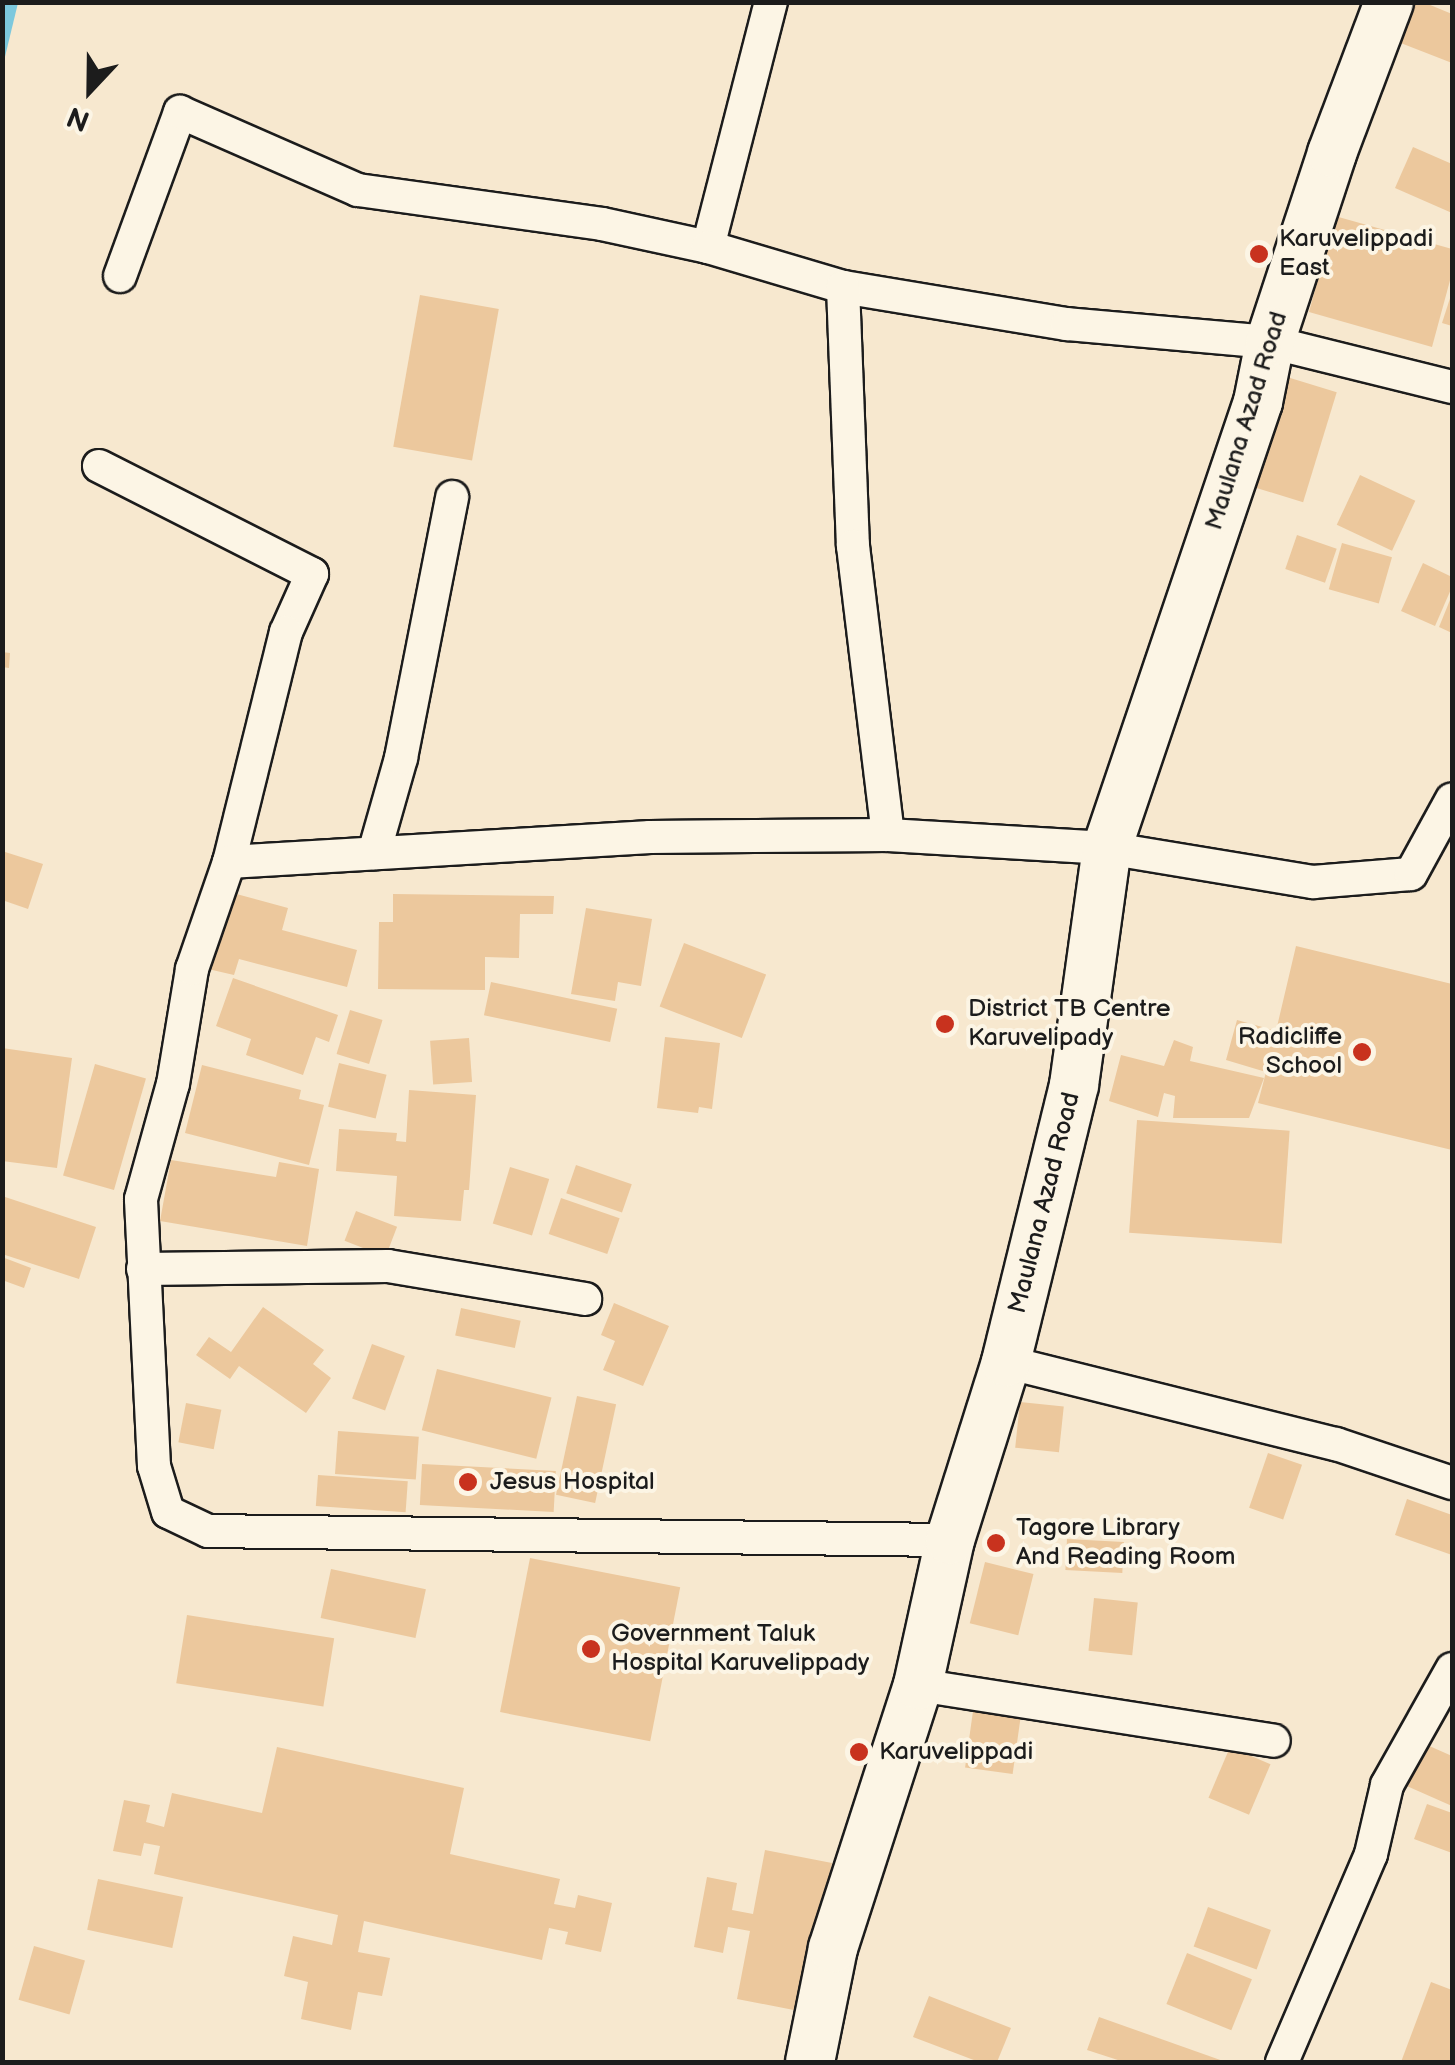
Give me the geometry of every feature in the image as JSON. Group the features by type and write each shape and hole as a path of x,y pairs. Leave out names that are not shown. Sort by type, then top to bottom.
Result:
{"main road":[{"name":"Maulana Azad Road","path":"810,2062 833,1948 918,1685 950,1540 1006,1362 1074,1085 1107,848 1258,402 1270,342 1332,153 1389,2"}],"street":[{"path":"708,247 771,2"},
{"path":"120,276 180,112 358,190 602,224 708,247 844,287 1067,324 1270,342 1452,388"},
{"path":"844,287 853,546 888,835"},
{"path":"99,466 312,574 286,632 228,862 192,969 173,1084 140,1199 154,1466 168,1512 208,1532 950,1540"},
{"path":"374,853 401,758 452,496"},
{"path":"228,862 650,837 888,835 1107,848 1313,882 1410,874 1452,799"},
{"path":"143,1269 374,1266 585,1299"},
{"path":"1006,1362 1336,1444 1452,1483"},
{"path":"1285,2062 1371,1854 1388,1785 1452,1670"},
{"path":"918,1685 1274,1740"}],"water":[{"path":"2,3 18,3 3,65"}],"building":[{"path":"1407,2 1423,2 1452,14 1452,63 1393,40"},
{"path":"1413,147 1452,164 1452,213 1395,188"},
{"path":"1335,216 1452,249 1452,273 1432,347 1309,312"},
{"path":"1452,292 1452,326 1442,323"},
{"path":"420,295 499,309 472,461 393,447"},
{"path":"1287,377 1337,392 1303,502 1253,487"},
{"path":"1360,475 1415,501 1392,551 1337,525"},
{"path":"1297,535 1337,549 1325,583 1285,569"},
{"path":"1342,543 1392,557 1379,603 1329,589"},
{"path":"1423,563 1452,577 1452,587 1435,626 1401,611"},
{"path":"1452,595 1452,633 1439,627"},
{"path":"2,652 10,653 9,668 2,667"},
{"path":"2,851 43,864 28,909 2,900"},
{"path":"229,892 288,908 282,930 357,950 347,987 239,959 234,975 208,969"},
{"path":"393,894 554,896 553,914 520,914 519,958 485,957 485,990 378,989 379,922 393,922"},
{"path":"586,908 652,919 641,986 618,982 615,1001 571,994"},
{"path":"684,943 766,975 742,1038 660,1006"},
{"name":"Radicliffe School","path":"1296,946 1452,984 1452,1150 1258,1103 1266,1072 1226,1060 1237,1020 1276,1031"},
{"path":"233,978 338,1015 329,1042 316,1037 303,1075 246,1055 251,1039 216,1026"},
{"path":"491,982 617,1009 610,1042 484,1015"},
{"path":"350,1010 383,1020 369,1064 337,1054"},
{"path":"665,1037 720,1043 712,1109 699,1107 698,1113 657,1108"},
{"path":"469,1038 472,1082 433,1085 430,1041"},
{"path":"1174,1040 1193,1047 1190,1061 1264,1078 1249,1118 1173,1118 1175,1096 1164,1093 1158,1117 1109,1101 1121,1055 1164,1066"},
{"path":"2,1048 72,1058 57,1168 2,1161"},
{"path":"339,1063 387,1075 376,1119 328,1107"},
{"path":"95,1064 146,1079 114,1190 63,1176"},
{"path":"202,1065 301,1090 299,1099 324,1105 309,1165 185,1133"},
{"path":"409,1090 476,1095 469,1190 464,1190 461,1221 394,1216 397,1176 336,1171 339,1129 397,1133 396,1141 406,1142"},
{"path":"1137,1120 1290,1131 1282,1243 1129,1233"},
{"path":"171,1160 276,1177 279,1162 319,1169 307,1246 160,1221"},
{"path":"576,1165 632,1184 622,1213 566,1193"},
{"path":"510,1167 549,1179 532,1235 493,1223"},
{"path":"2,1196 96,1227 79,1279 2,1254"},
{"path":"561,1198 620,1218 607,1254 549,1234"},
{"path":"356,1211 397,1227 386,1257 345,1241"},
{"path":"2,1257 31,1268 24,1288 2,1280"},
{"path":"614,1303 669,1326 643,1386 603,1370 615,1341 601,1335"},
{"path":"263,1307 324,1350 313,1364 331,1378 306,1413 239,1366 230,1379 196,1355 209,1337 231,1352"},
{"path":"461,1308 521,1321 515,1348 455,1335"},
{"path":"372,1344 405,1356 385,1410 352,1399"},
{"path":"437,1369 551,1398 536,1459 422,1430"},
{"path":"577,1396 616,1404 595,1503 556,1495"},
{"path":"1020,1402 1064,1407 1059,1452 1015,1448"},
{"path":"186,1403 221,1410 214,1449 178,1442"},
{"path":"338,1431 419,1437 416,1480 335,1474"},
{"path":"1268,1453 1302,1465 1283,1520 1249,1508"},
{"path":"422,1464 556,1471 554,1512 420,1505"},
{"path":"318,1475 408,1481 406,1512 316,1506"},
{"path":"1407,1499 1452,1515 1452,1555 1395,1535"},
{"path":"1067,1539 1124,1542 1122,1573 1065,1570"},
{"name":"Government Taluk Hospital Karuvelippady","path":"530,1558 680,1587 650,1741 500,1712"},
{"path":"985,1562 1034,1574 1018,1635 970,1623"},
{"path":"331,1569 426,1589 415,1638 321,1618"},
{"path":"1094,1598 1138,1603 1132,1655 1088,1651"},
{"path":"187,1615 334,1638 323,1706 176,1683"},
{"path":"974,1704 1022,1711 1013,1774 965,1767"},
{"path":"1418,1741 1452,1756 1452,1806 1400,1783"},
{"path":"277,1747 464,1788 450,1854 560,1879 554,1904 575,1908 578,1895 612,1903 601,1952 565,1944 568,1932 549,1928 542,1960 364,1921 358,1952 390,1958 382,1996 358,1992 351,2030 301,2019 308,1982 284,1976 293,1936 332,1945 338,1915 154,1874 160,1846 144,1843 141,1856 113,1851 124,1800 150,1805 146,1822 164,1827 172,1793 262,1813"},
{"path":"1230,1747 1271,1764 1249,1815 1209,1798"},
{"path":"1427,1804 1452,1813 1452,1853 1414,1839"},
{"path":"765,1850 832,1863 804,2012 737,1999 750,1931 728,1927 723,1953 694,1947 707,1877 737,1883 732,1910 753,1914"},
{"path":"98,1879 183,1897 172,1948 87,1930"},
{"path":"1208,1907 1271,1930 1257,1969 1194,1946"},
{"path":"34,1946 85,1961 70,2014 19,2000"},
{"path":"1187,1953 1252,1979 1231,2030 1166,2004"},
{"path":"1431,1982 1452,1990 1452,2062 1401,2062"},
{"path":"929,1996 1011,2028 997,2062 979,2062 913,2037"},
{"path":"1099,2017 1226,2062 1124,2062 1087,2050"}],"place":[{"name":"Karuvelippadi East","path":"1259,254"},
{"name":"District TB Centre Karuvelipady","path":"945,1024"},
{"name":"Radicliffe School","path":"1362,1052"},
{"name":"Jesus Hospital","path":"468,1482"},
{"name":"Tagore Library And Reading Room","path":"996,1543"},
{"name":"Government Taluk Hospital Karuvelippady","path":"591,1649"},
{"name":"Karuvelippadi","path":"859,1752"}]}
